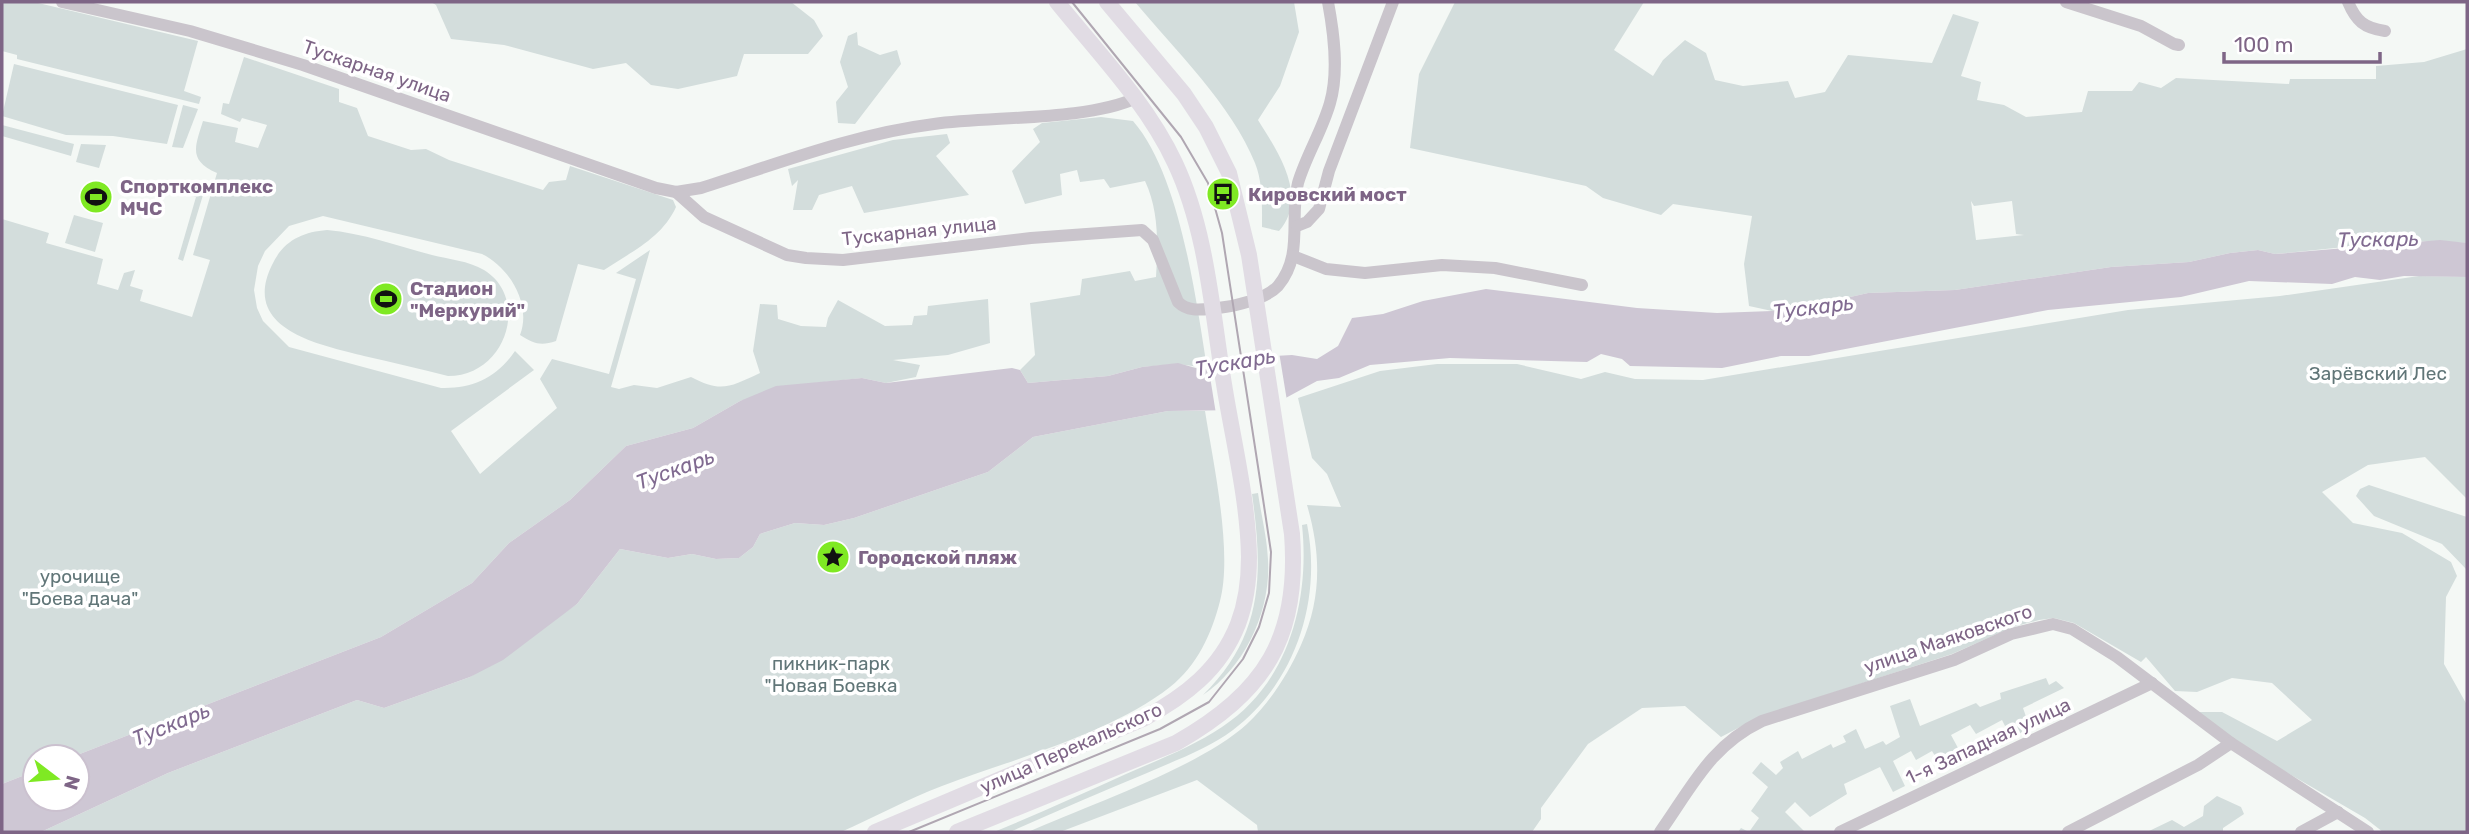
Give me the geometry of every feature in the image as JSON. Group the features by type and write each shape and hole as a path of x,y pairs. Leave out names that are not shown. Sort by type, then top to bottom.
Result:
{"main road":[{"name":"улица Перекальского","path":"875,832 1143,719 1192,688 1211,670 1228,647 1244,606 1249,558 1243,501 1204,265 1182,179 1156,127 1057,2"},
{"name":"улица Перекальского","path":"957,832 1176,743 1210,723 1248,691 1276,649 1290,607 1294,563 1287,496 1241,213 1218,147 1184,94 1107,2"}],"street":[{"name":"Тускарная улица","path":"62,2 190,32 290,61 656,188 676,192 701,188 882,133 933,124 1101,110 1136,99"},
{"path":"1328,2 1333,45 1333,88 1298,183 1293,256 1326,269 1365,273 1442,265 1582,285"},
{"path":"1297,226 1307,222 1319,209 1329,171 1392,2"},
{"path":"2066,2 2141,26 2179,45"},
{"path":"2348,2 2360,23 2369,29 2385,31"},
{"name":"Тускарная улица","path":"676,192 704,218 787,255 806,258 843,260 1031,238 1142,230 1153,240 1178,302 1192,310 1223,308 1273,291 1287,272 1293,256"},
{"name":"улица Маяковского","path":"1660,832 1710,761 1739,733 1762,721 1954,660 2035,626 2053,624 2072,629 2152,683 2231,743 2368,832"},
{"name":"1-я Западная улица","path":"1840,832 2152,683"},
{"path":"2068,832 2198,765 2231,743"},
{"path":"2301,832 2338,812"}],"green space":[{"path":"2,2 34,2 198,41 184,91 201,97 199,104 17,59 17,55 2,51"},
{"path":"431,2 791,2 814,20 823,36 808,54 744,54 737,76 678,89 651,85 626,63 593,69 504,45 451,39 436,5"},
{"path":"1135,2 1294,2 1299,32 1280,86 1258,120 1281,160 1291,189 1288,218 1279,231 1262,227 1258,171 1232,120"},
{"path":"1455,2 1644,2 1614,50 1653,76 1663,60 1685,40 1706,53 1715,80 1743,86 1788,81 1795,98 1825,92 1848,55 1932,63 1953,14 1979,22 1961,76 1981,82 1977,100 2004,105 2026,117 2082,112 2088,91 2132,91 2139,82 2161,88 2176,78 2289,84 2290,79 2376,79 2376,66 2424,62 2467,49 2467,243 2404,241 2275,254 2258,250 2189,262 2111,267 1955,290 1868,293 1772,311 1749,306 1744,264 1752,216 1673,204 1661,215 1603,198 1586,186 1410,148 1419,74","holes":["1971,201 1974,206 2012,201 2016,234 2024,235 1976,240"]},
{"path":"857,32 858,45 880,55 897,50 901,64 855,124 838,123 836,102 848,87 840,62 848,36"},
{"name":"урочище \"Боева дача\"","path":"244,57 339,89 339,102 357,108 368,136 411,150 426,149 449,160 543,190 549,182 566,180 570,166 673,200 676,207 670,218 654,236 635,250 604,270 578,264 556,341 542,344 520,335 523,311 516,288 501,268 482,254 323,216 289,226 265,251 258,266 254,290 257,308 263,321 289,347 441,388 463,386 483,380 500,368 515,351 534,370 451,431 480,474 557,408 540,379 552,359 609,374 636,279 616,273 650,250 611,387 619,389 634,385 657,388 691,377 710,385 726,386 760,373 753,351 760,304 777,305 778,319 801,326 826,327 838,300 885,326 912,325 914,316 927,315 928,306 988,299 990,343 948,355 893,360 920,365 916,377 886,383 862,378 815,383 740,401 693,428 626,446 570,500 509,543 472,583 381,637 91,750 91,743 21,743 21,777 2,784 2,219 49,233 46,243 103,259 97,284 118,290 124,273 135,270 130,286 143,290 140,301 192,317 210,260 193,255 217,173 201,163 196,152 203,121 238,128 235,142 258,148 267,125 242,118 240,122 221,114 223,103 229,104"},
{"path":"14,64 178,105 167,144 113,136 66,135 2,116"},
{"path":"183,105 198,109 183,148 172,147"},
{"path":"1101,117 1133,121 1149,144 1163,173 1184,239 1207,368 1178,364 1142,367 1108,376 1028,383 1020,370 1035,355 1030,303 1080,295 1082,279 1130,271 1135,281 1156,277 1155,216 1145,181 1110,188 1104,179 1080,182 1077,170 1060,174 1062,195 1025,204 1012,171 1040,142 1033,129 1042,123"},
{"path":"2,125 74,144 71,156 2,136"},
{"path":"947,134 950,143 936,156 969,195 864,213 852,186 819,195 812,210 793,210 798,180 792,186 788,169 893,140"},
{"path":"81,144 106,145 99,168 76,162"},
{"path":"187,183 198,185 203,195 183,261 178,259 196,197 182,192"},
{"path":"74,215 103,223 95,252 65,243"},
{"name":"Стадион \"Меркурий\"","path":"327,230 367,237 465,262 484,270 498,283 506,298 508,316 505,334 497,350 485,363 468,373 448,376 327,346 290,331 276,319 267,305 265,287 272,265 276,257 294,239"},
{"name":"Зарёвский Лес","path":"2419,276 2467,277 2467,499 2425,457 2368,465 2322,492 2353,523 2402,533 2451,562 2457,576 2446,597 2444,664 2467,705 2467,832 2383,832 2365,818 2248,750 2192,712 2222,712 2277,741 2312,720 2272,683 2232,678 2197,692 2175,691 2146,657 2141,662 2074,623 2054,618 2013,627 1952,654 1761,716 1721,737 1685,706 1642,708 1588,744 1541,808 1541,819 1532,832 1258,832 1257,825 1197,780 1060,832 1028,832 1143,784 1227,740 1264,706 1285,677 1308,627 1316,593 1317,558 1307,505 1341,507 1327,474 1312,458 1298,398 1380,371 1437,364 1517,364 1581,379 1605,372 1635,379 1703,380 2128,310 2280,296"},
{"name":"пикник-парк \"Новая Боевка","path":"1168,411 1205,411 1217,481 1224,558 1220,601 1208,637 1196,659 1180,679 1146,704 1119,719 1060,744 929,791 841,832 41,832 82,813 91,813 91,809 168,773 357,700 384,708 470,677 577,604 620,549 668,558 692,554 716,559 739,558 753,547 760,534 795,523 824,525 854,518 988,472 1033,437"},
{"path":"2369,485 2467,517 2467,570 2442,544 2374,516 2356,496 2360,489"},
{"path":"1258,493 1268,560 1268,579 1260,618 1243,653 1218,683 1203,695 1238,649 1248,626 1254,602 1258,550 1252,494"},
{"path":"1307,524 1311,582 1307,610 1288,664 1255,710 1223,737 1192,754 1010,832 994,832 1187,747 1222,727 1245,709 1279,664 1290,638 1302,582 1302,525"},
{"path":"2046,678 2049,685 2056,681 2064,688 2023,708 2030,728 2011,738 2002,720 1976,734 1970,725 1951,735 1964,759 1943,769 1932,751 1916,760 1911,751 1893,761 1905,786 1893,792 1880,767 1844,784 1847,794 1810,817 1795,802 1785,812 1805,832 1749,832 1759,818 1751,811 1768,787 1752,773 1761,762 1776,775 1783,768 1780,762 1798,751 1802,759 1831,744 1833,748 1846,742 1843,736 1856,729 1865,749 1883,741 1886,745 1900,737 1890,706 1910,699 1920,726 1976,703 1980,707 2001,699 2000,693"},
{"path":"2217,796 2241,807 2244,814 2223,828 2223,832 2147,832 2172,820 2184,827 2203,816 2204,806"}],"water":[{"name":"Тускарь","path":"2440,240 2467,243 2467,277 2404,276 2380,280 2355,277 2332,284 2249,281 2181,297 2048,310 1809,356 1781,356 1722,368 1630,366 1622,359 1601,354 1587,362 1450,358 1370,365 1339,378 1317,381 1282,400 1242,410 1168,411 1033,437 988,472 854,518 824,525 795,523 760,534 753,547 739,558 716,559 692,554 668,558 620,549 577,604 503,660 470,677 384,708 357,700 168,773 91,809 91,750 381,637 472,583 509,543 570,500 626,446 693,428 740,401 776,386 862,378 886,383 1012,368 1020,370 1028,383 1108,376 1142,367 1178,363 1203,370 1242,358 1292,355 1317,359 1338,346 1352,318 1383,314 1423,301 1486,289 1637,308 1717,313 1772,311 1868,293 1955,290 2111,267 2189,262 2258,250 2275,254"},
{"path":"21,777 21,813 82,813 41,832 2,832 2,784"}],"pier":[{"path":"1279,352 1287,401 1242,413 1216,414 1208,364 1242,354"}],"tram line":[{"path":"909,832 1160,729 1209,702 1243,659 1259,627 1269,593 1271,552 1222,233 1208,183 1181,137 1072,2"}],"place":[{"name":"Кировский мост","path":"1223,194"},
{"name":"Спорткомплекс МЧС","path":"96,197"},
{"name":"Стадион \"Меркурий\"","path":"386,299"},
{"name":"Городской пляж","path":"833,557"}]}
